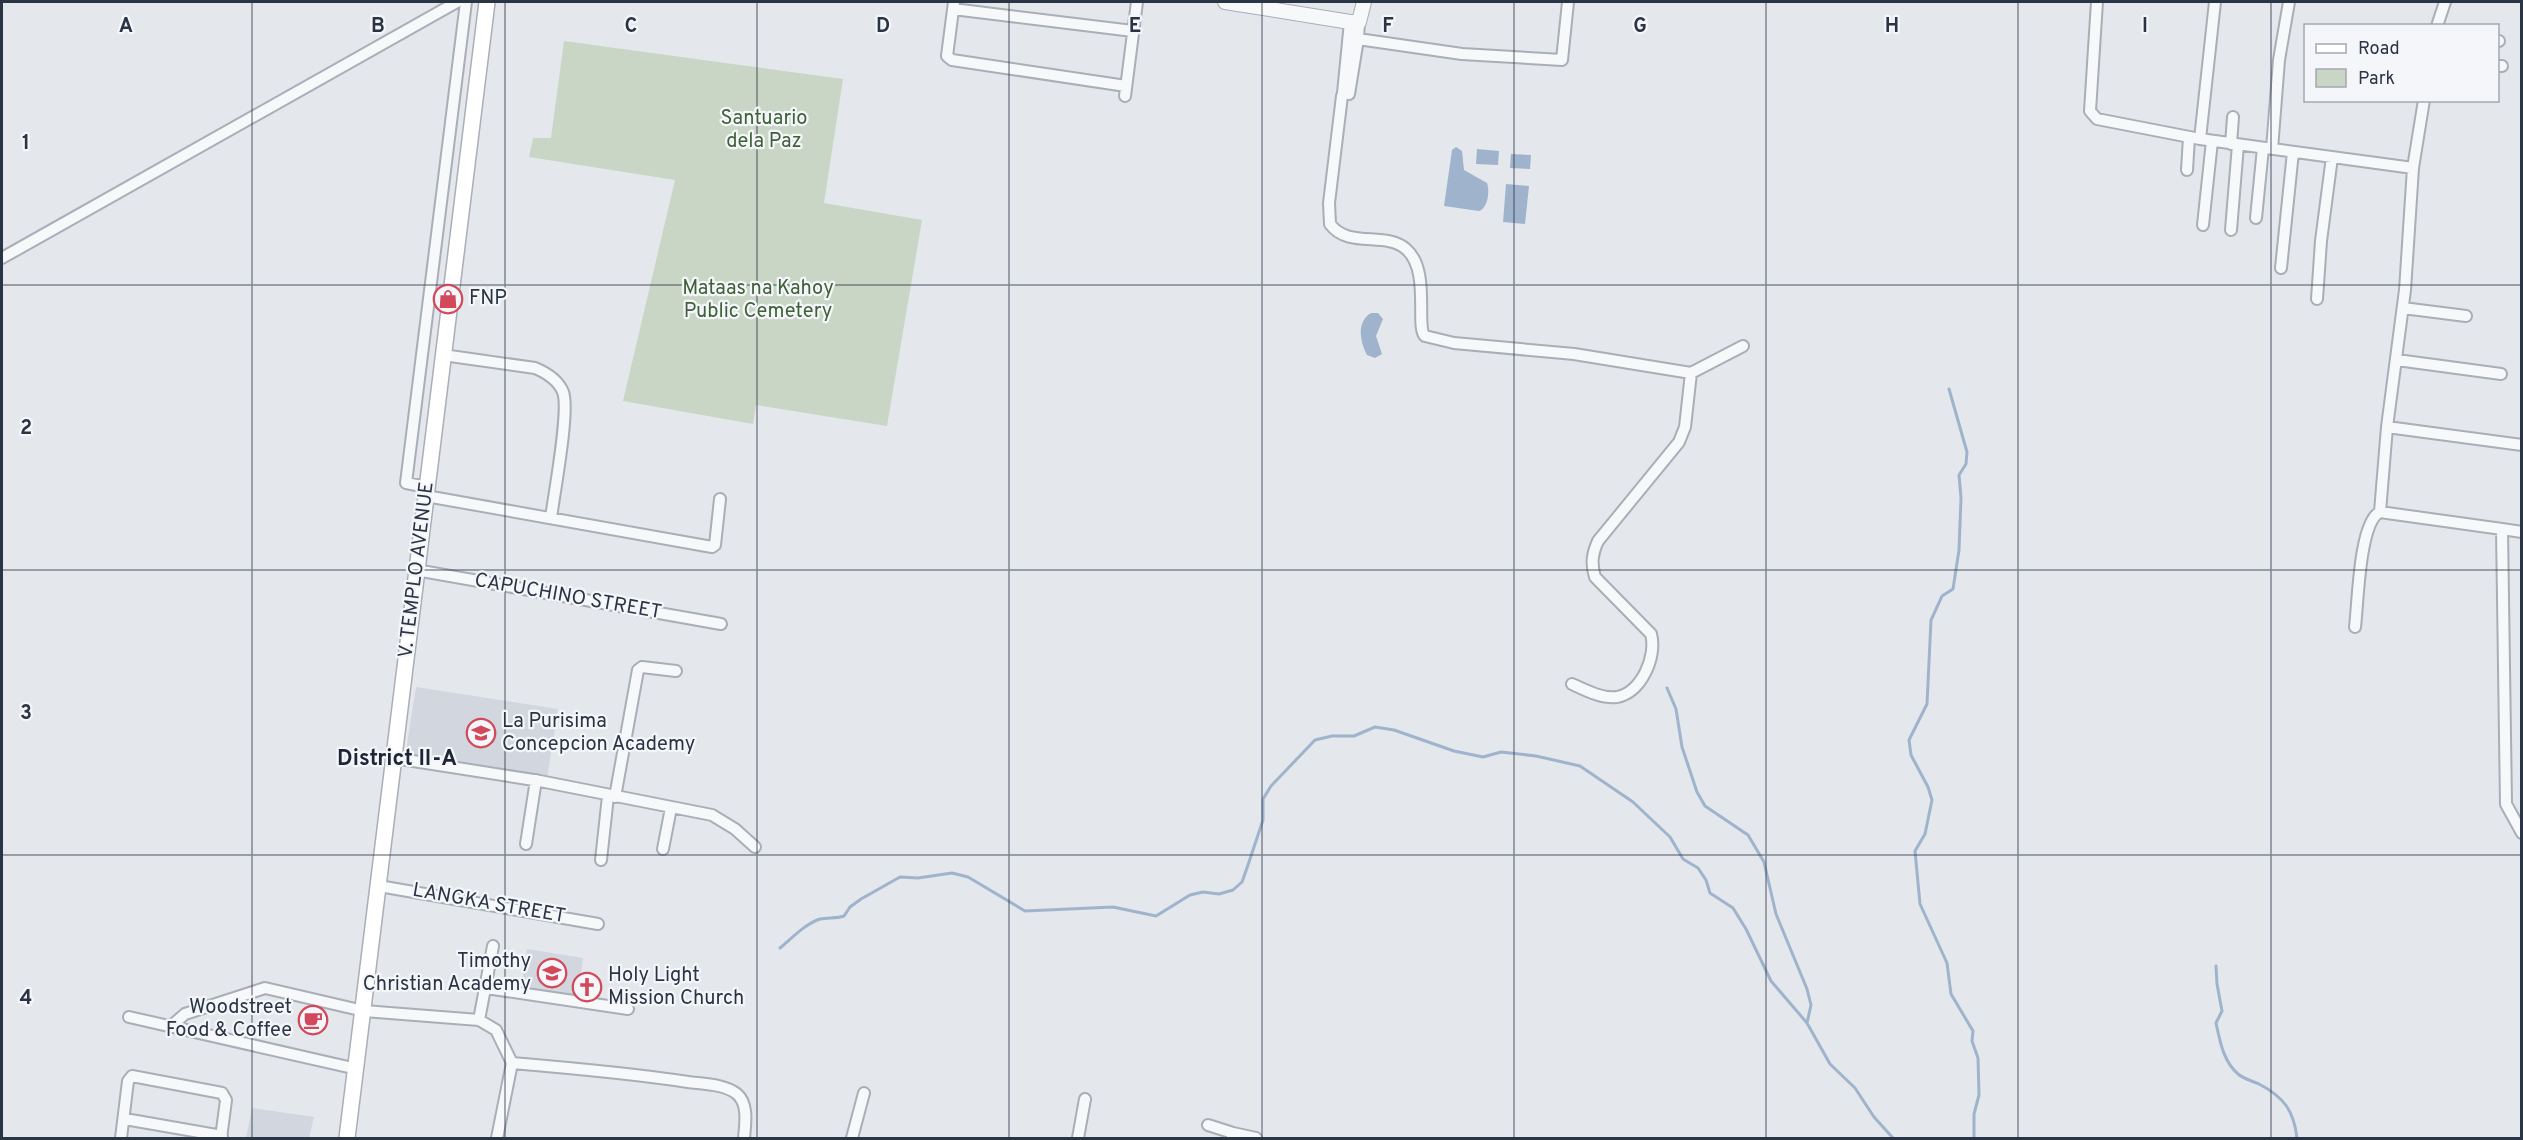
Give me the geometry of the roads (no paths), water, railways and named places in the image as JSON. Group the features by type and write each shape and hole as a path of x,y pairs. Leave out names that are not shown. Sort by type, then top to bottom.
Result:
{"main road":[{"name":"V. TEMPLO AVENUE","path":"347,1138 487,2"}],"street":[{"path":"2,258 457,2"},
{"path":"466,2 406,483 427,492 551,518 712,547 715,545 720,499"},
{"path":"1133,31 953,5 947,56 952,60 1125,91 1137,2"},
{"path":"1225,2 1354,22"},
{"path":"1346,95 1354,22 1364,2"},
{"path":"1358,39 1462,54 1562,60 1568,2"},
{"path":"2097,2 2090,111 2092,116 2212,141 2413,168"},
{"path":"2187,170 2195,138 2215,2"},
{"path":"2256,218 2289,2"},
{"path":"2438,24 2445,2"},
{"path":"1354,22 1358,39 1342,110 1329,203 1330,224 1342,235 1398,244 1407,249 1419,272 1422,299 1421,329 1425,336 1454,343 1574,354 1691,373 1743,346"},
{"path":"2380,512 2387,427 2403,308 2413,168 2424,102"},
{"path":"2231,230 2234,144 2232,117"},
{"path":"2202,225 2212,141"},
{"path":"2281,268 2293,152"},
{"path":"2317,299 2321,241 2332,157"},
{"path":"2403,308 2466,316"},
{"path":"443,355 535,369 548,374 557,382 566,402 551,518"},
{"path":"2397,360 2501,374"},
{"path":"1572,684 1596,694 1616,697 1632,691 1646,672 1654,645 1651,634 1595,577 1592,567 1593,551 1679,442 1685,427 1691,373"},
{"path":"2387,427 2522,445"},
{"path":"2355,627 2365,537 2372,518 2380,512 2522,532"},
{"path":"2502,529 2506,804 2522,833"},
{"name":"CAPUCHINO STREET","path":"416,570 721,624"},
{"path":"601,860 611,796 638,670 642,667 676,671"},
{"path":"394,759 536,780 671,808 712,814 735,829 755,847"},
{"path":"526,844 536,780"},
{"path":"663,849 671,808"},
{"name":"LANGKA STREET","path":"379,886 598,924"},
{"path":"479,1020 493,946"},
{"path":"170,1027 185,1014 265,988 364,1011 479,1020 496,1030 512,1063 497,1138"},
{"path":"486,988 628,1009"},
{"path":"129,1017 357,1069"},
{"path":"512,1063 649,1076 723,1088 736,1093 743,1102 744,1138"},
{"path":"121,1138 128,1081 133,1076 222,1093 226,1100 221,1137 125,1119"},
{"path":"852,1138 864,1093"},
{"path":"1078,1138 1084,1099"},
{"path":"1208,1125 1232,1136 1256,1138"}],"water":[{"path":"1456,147 1462,151 1464,170 1487,183 1488,199 1479,211 1444,206 1452,150"},
{"path":"1477,149 1499,151 1498,165 1476,164"},
{"path":"1511,154 1531,155 1530,169 1510,168"},
{"path":"1506,184 1529,186 1525,224 1503,222"},
{"path":"1371,313 1378,313 1383,319 1376,336 1382,354 1375,358 1367,355 1361,338 1363,322"}],"waterway":[{"path":"1949,389 1967,452 1966,464 1959,475 1961,498 1959,550 1953,589 1942,596 1931,620 1927,704 1909,740 1911,755 1928,787 1932,800 1925,834 1915,851 1920,904 1947,963 1951,994 1973,1031 1972,1041 1978,1058 1979,1095 1974,1114 1974,1138"},
{"path":"1667,688 1676,709 1682,747 1697,792 1705,806 1748,835 1764,862 1776,914 1807,989 1811,1005 1807,1023 1830,1064 1855,1088 1874,1117 1893,1138"},
{"path":"780,948 809,924 820,919 844,916 850,907 861,899 900,877 918,878 952,873 968,877 1025,911 1113,907 1156,916 1190,895 1203,892 1219,894 1233,890 1242,882 1263,820 1263,799 1271,786 1315,740 1332,736 1354,736 1375,727 1394,730 1454,751 1483,757 1501,752 1536,756 1580,766 1633,802 1670,837 1683,859 1698,868 1706,880 1710,893 1733,908 1746,929 1771,981 1807,1023"},
{"path":"2216,966 2222,1011 2216,1023 2226,1057 2238,1074 2268,1089 2281,1100 2290,1112 2297,1138"}],"place":[{"name":"FNP","path":"448,299"},
{"name":"La Purisima Concepcion Academy","path":"481,733"},
{"name":"Timothy Christian Academy","path":"552,973"},
{"name":"Holy Light Mission Church","path":"587,987"},
{"name":"Woodstreet Food & Coffee","path":"313,1020"}],"district":[{"name":"District II-A","path":"397,759"}],"park label":[{"name":"Santuario dela Paz","path":"764,130"},
{"name":"Mataas na Kahoy Public Cemetery","path":"758,300"}]}
